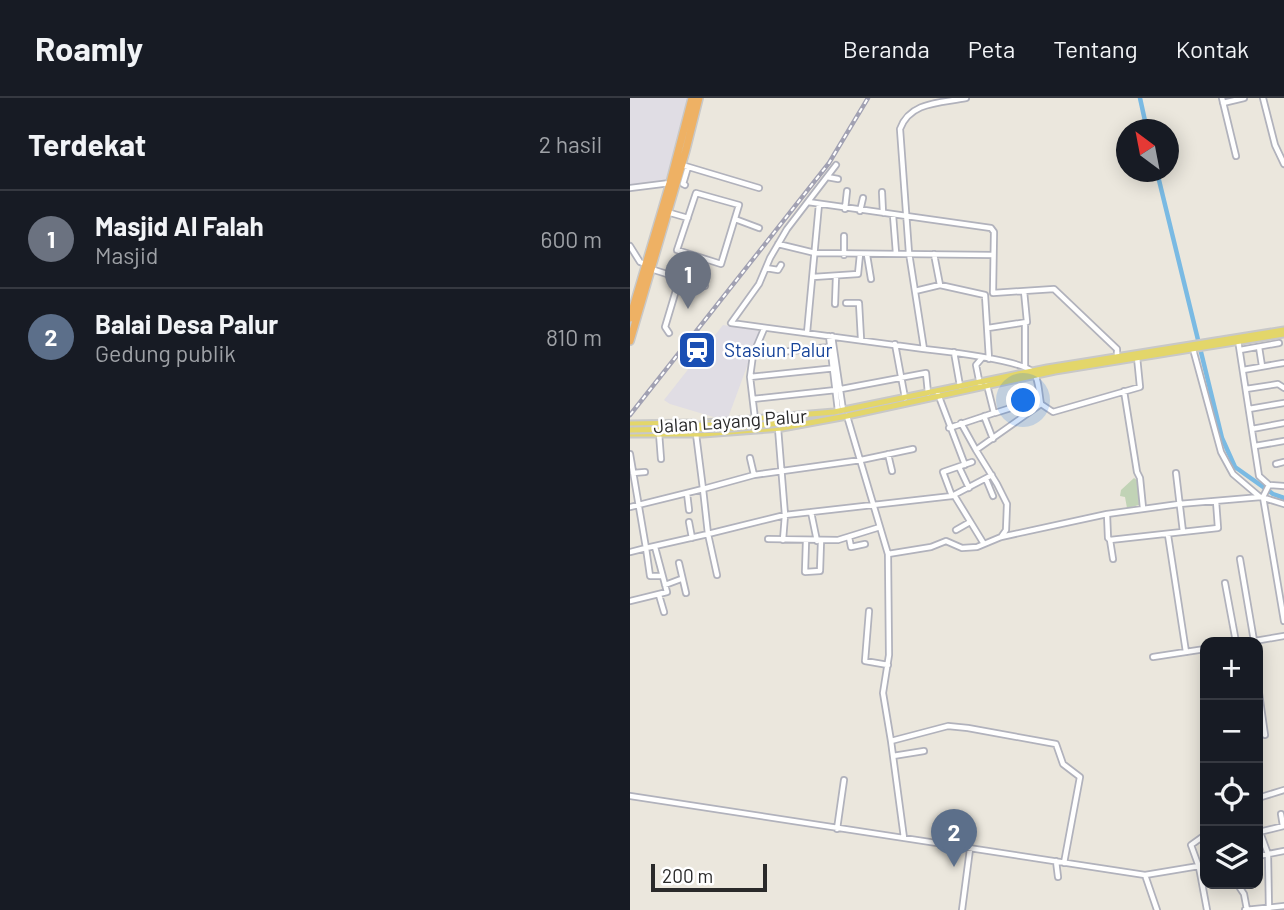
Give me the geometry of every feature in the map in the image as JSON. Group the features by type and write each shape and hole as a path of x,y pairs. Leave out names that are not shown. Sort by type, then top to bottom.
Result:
{"highway":[{"path":"648,267 692,98"},
{"path":"630,318 685,166 699,98"},
{"path":"630,341 637,294"}],"main road":[{"path":"630,429 650,433 696,434 778,428 830,416 840,410 938,394 1034,373 1284,332"},
{"path":"630,429 650,423 848,416 905,400"},
{"name":"Jalan Layang Palur","path":"630,429 733,428 830,416"},
{"path":"650,423 647,430 650,433"}],"street":[{"path":"924,349 909,253 903,121 917,108 966,98"},
{"path":"1236,156 1223,101 1244,98"},
{"path":"1263,98 1275,145 1284,164"},
{"path":"835,165 778,244 759,284 731,322 764,329 954,352 1025,367 1034,373 1041,404 1055,412 1141,386 1137,355"},
{"path":"685,185 685,166 759,188"},
{"path":"827,177 838,179"},
{"path":"630,188 670,183"},
{"path":"845,209 847,191"},
{"path":"883,191 883,213"},
{"path":"697,193 737,204 738,210 722,264 678,251 688,218 694,195 697,193"},
{"path":"860,211 863,198"},
{"path":"808,202 991,228 994,230 992,292 1054,289 1117,349 1117,358"},
{"path":"807,333 819,204"},
{"path":"738,210 744,212"},
{"path":"667,212 688,218"},
{"path":"892,215 896,253"},
{"path":"735,219 759,228"},
{"path":"844,236 844,255"},
{"path":"778,244 815,253 844,255 993,255"},
{"path":"630,246 640,262 648,267 705,286"},
{"path":"813,277 859,273 860,254"},
{"path":"867,254 871,278"},
{"path":"934,254 940,285"},
{"path":"766,268 778,270 781,265"},
{"path":"835,304 836,276"},
{"path":"669,333 665,327 680,277"},
{"path":"915,291 940,285 985,295 989,359"},
{"path":"1024,291 1028,322 1025,323 1025,367"},
{"path":"846,303 859,303 861,339"},
{"path":"988,328 1025,323"},
{"path":"755,419 750,377 753,355 764,329"},
{"path":"830,336 834,368"},
{"path":"830,336 840,410"},
{"path":"1238,340 1259,476 1269,486 1282,486"},
{"path":"1240,349 1279,343"},
{"path":"895,344 905,400"},
{"path":"753,355 830,347"},
{"path":"1194,347 1221,452 1233,474 1263,497 1284,504"},
{"path":"1259,347 1262,366"},
{"path":"954,352 961,388"},
{"path":"982,358 976,365 994,413"},
{"path":"1242,370 1283,363"},
{"path":"750,377 834,368"},
{"path":"753,400 837,390 926,373 929,395"},
{"path":"1246,389 1278,384 1284,388"},
{"path":"1124,391 1143,508"},
{"path":"938,394 969,488"},
{"path":"1249,410 1284,403"},
{"path":"976,450 1041,404"},
{"path":"949,428 1017,406"},
{"path":"848,416 888,554 890,611 888,665 883,693 904,838"},
{"path":"984,416 993,439"},
{"path":"961,423 1007,505 1006,530 1001,537"},
{"path":"1252,429 1284,423"},
{"path":"778,428 785,514 783,540"},
{"path":"659,433 661,459"},
{"path":"696,434 708,534 717,575"},
{"path":"1255,446 1284,441"},
{"path":"630,507 754,475 860,460 913,449"},
{"path":"630,454 632,482 639,506 650,576 662,576"},
{"path":"888,454 892,471"},
{"path":"750,458 754,475"},
{"path":"972,462 943,472 953,495 984,544"},
{"path":"1276,464 1284,463"},
{"path":"633,472 645,472"},
{"path":"1176,473 1183,532"},
{"path":"630,552 785,514 953,495 992,474"},
{"path":"986,479 993,496"},
{"path":"1269,486 1263,497 1284,621"},
{"path":"687,493 690,510"},
{"path":"888,554 931,547 946,541 965,549 977,547 1001,537 1143,508 1263,497"},
{"path":"1110,540 1219,527 1216,501"},
{"path":"656,502 657,510"},
{"path":"806,541 805,572 820,571 819,541 811,512"},
{"path":"1107,514 1108,538 1113,559"},
{"path":"689,522 692,538"},
{"path":"956,530 970,522"},
{"path":"768,539 819,541 849,537 880,527"},
{"path":"1168,535 1186,652"},
{"path":"849,537 851,547 865,544"},
{"path":"630,601 667,592 655,547"},
{"path":"1240,559 1250,637"},
{"path":"679,563 686,593"},
{"path":"665,585 681,579"},
{"path":"1225,583 1235,637"},
{"path":"659,595 664,612"},
{"path":"869,611 865,661 888,665"},
{"path":"1263,640 1284,636"},
{"path":"1153,657 1200,650"},
{"path":"1260,700 1265,735"},
{"path":"891,741 948,726 1056,744 1063,764 1080,776 1064,863"},
{"path":"893,757 924,751"},
{"path":"837,829 844,780"},
{"path":"1263,796 1284,790"},
{"path":"630,796 1145,875 1199,867"},
{"path":"1263,831 1284,826 1281,814"},
{"path":"1200,839 1191,845 1199,867 1207,910"},
{"path":"1263,842 1268,854 1269,909"},
{"path":"962,910 970,849"},
{"path":"1263,855 1284,851"},
{"path":"1056,862 1058,877"},
{"path":"1145,875 1157,910"},
{"path":"1241,889 1246,910 1284,906"}],"shaded area":[{"path":"630,98 691,98 670,182 630,189"},
{"path":"723,325 760,331 728,418 720,419 664,400"}],"green space":[{"path":"1134,478 1137,480 1139,505 1127,508 1125,497 1120,496 1121,490"}],"waterway":[{"path":"1140,98 1145,119"},
{"path":"1159,182 1222,438 1235,467 1273,494 1284,498"}],"railway":[{"path":"630,415 829,163 868,98"}],"place":[{"name":"Masjid Al Falah","path":"688,309"},
{"name":"Stasiun Palur","path":"697,350"},
{"name":"Balai Desa Palur","path":"954,867"}]}
